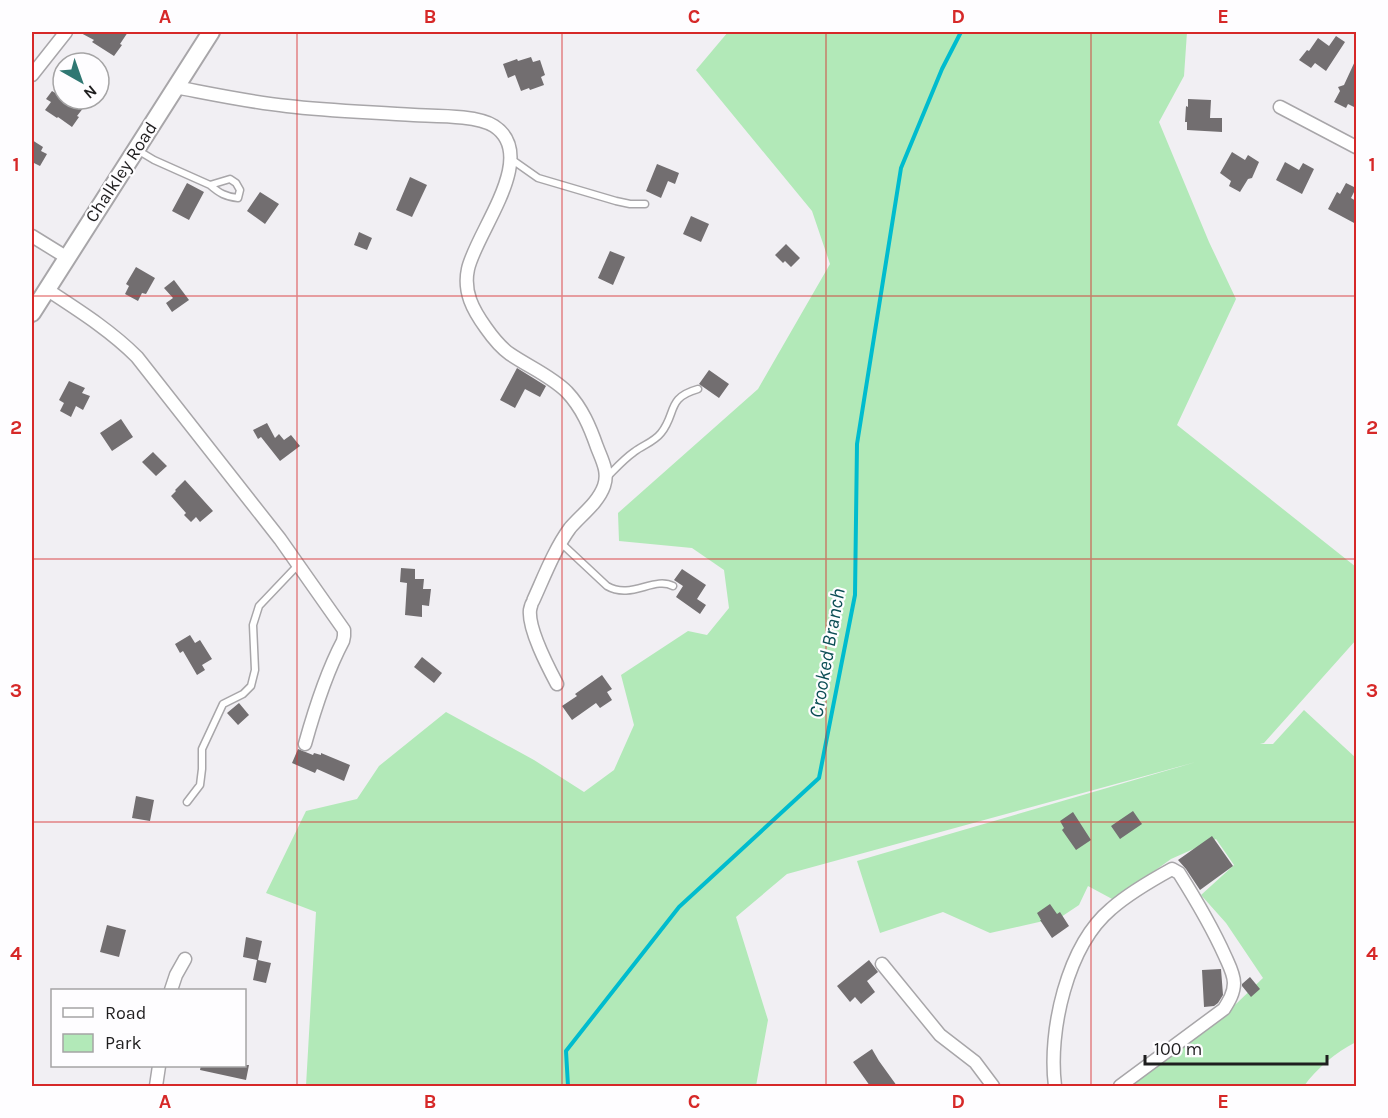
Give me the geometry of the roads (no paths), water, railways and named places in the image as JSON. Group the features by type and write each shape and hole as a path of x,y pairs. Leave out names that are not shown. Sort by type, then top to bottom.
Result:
{"street":[{"path":"32,75 66,32"},
{"name":"Chalkley Road","path":"32,313 211,32"},
{"path":"175,87 287,106 459,117 485,121 495,126 508,142 512,159 502,192 467,272 470,300 475,312 496,342 509,353 558,384 578,404 587,420 606,469 606,479 599,496 570,528 530,610 534,633 557,684"},
{"path":"1280,107 1356,147"},
{"path":"32,236 66,257"},
{"path":"46,289 120,339 138,357 273,530 344,630 344,636 327,673 305,744"},
{"path":"1055,1086 1054,1056 1059,1010 1066,982 1084,942 1110,909 1173,869 1176,870 1203,910 1218,939 1232,973 1233,993 1224,1009 1120,1086"},
{"path":"171,989 185,959"},
{"path":"882,964 940,1035 975,1062 993,1086"},
{"path":"156,1086 159,1067"}],"lane":[{"path":"135,149 210,185 228,197 238,198 240,190 230,179 210,185"},
{"path":"512,159 538,178 616,201 645,204"},
{"path":"606,479 622,462 661,434 673,406 680,397 698,388"},
{"path":"561,543 614,590 623,592 665,583 673,586"},
{"path":"188,802 200,785 202,749 223,704 243,694 252,686 255,670 253,625 259,606 298,565"}],"waterway":[{"name":"Crooked Branch","path":"568,1086 566,1051 679,907 819,778 855,595 857,444 901,168 942,69 961,32"}]}
